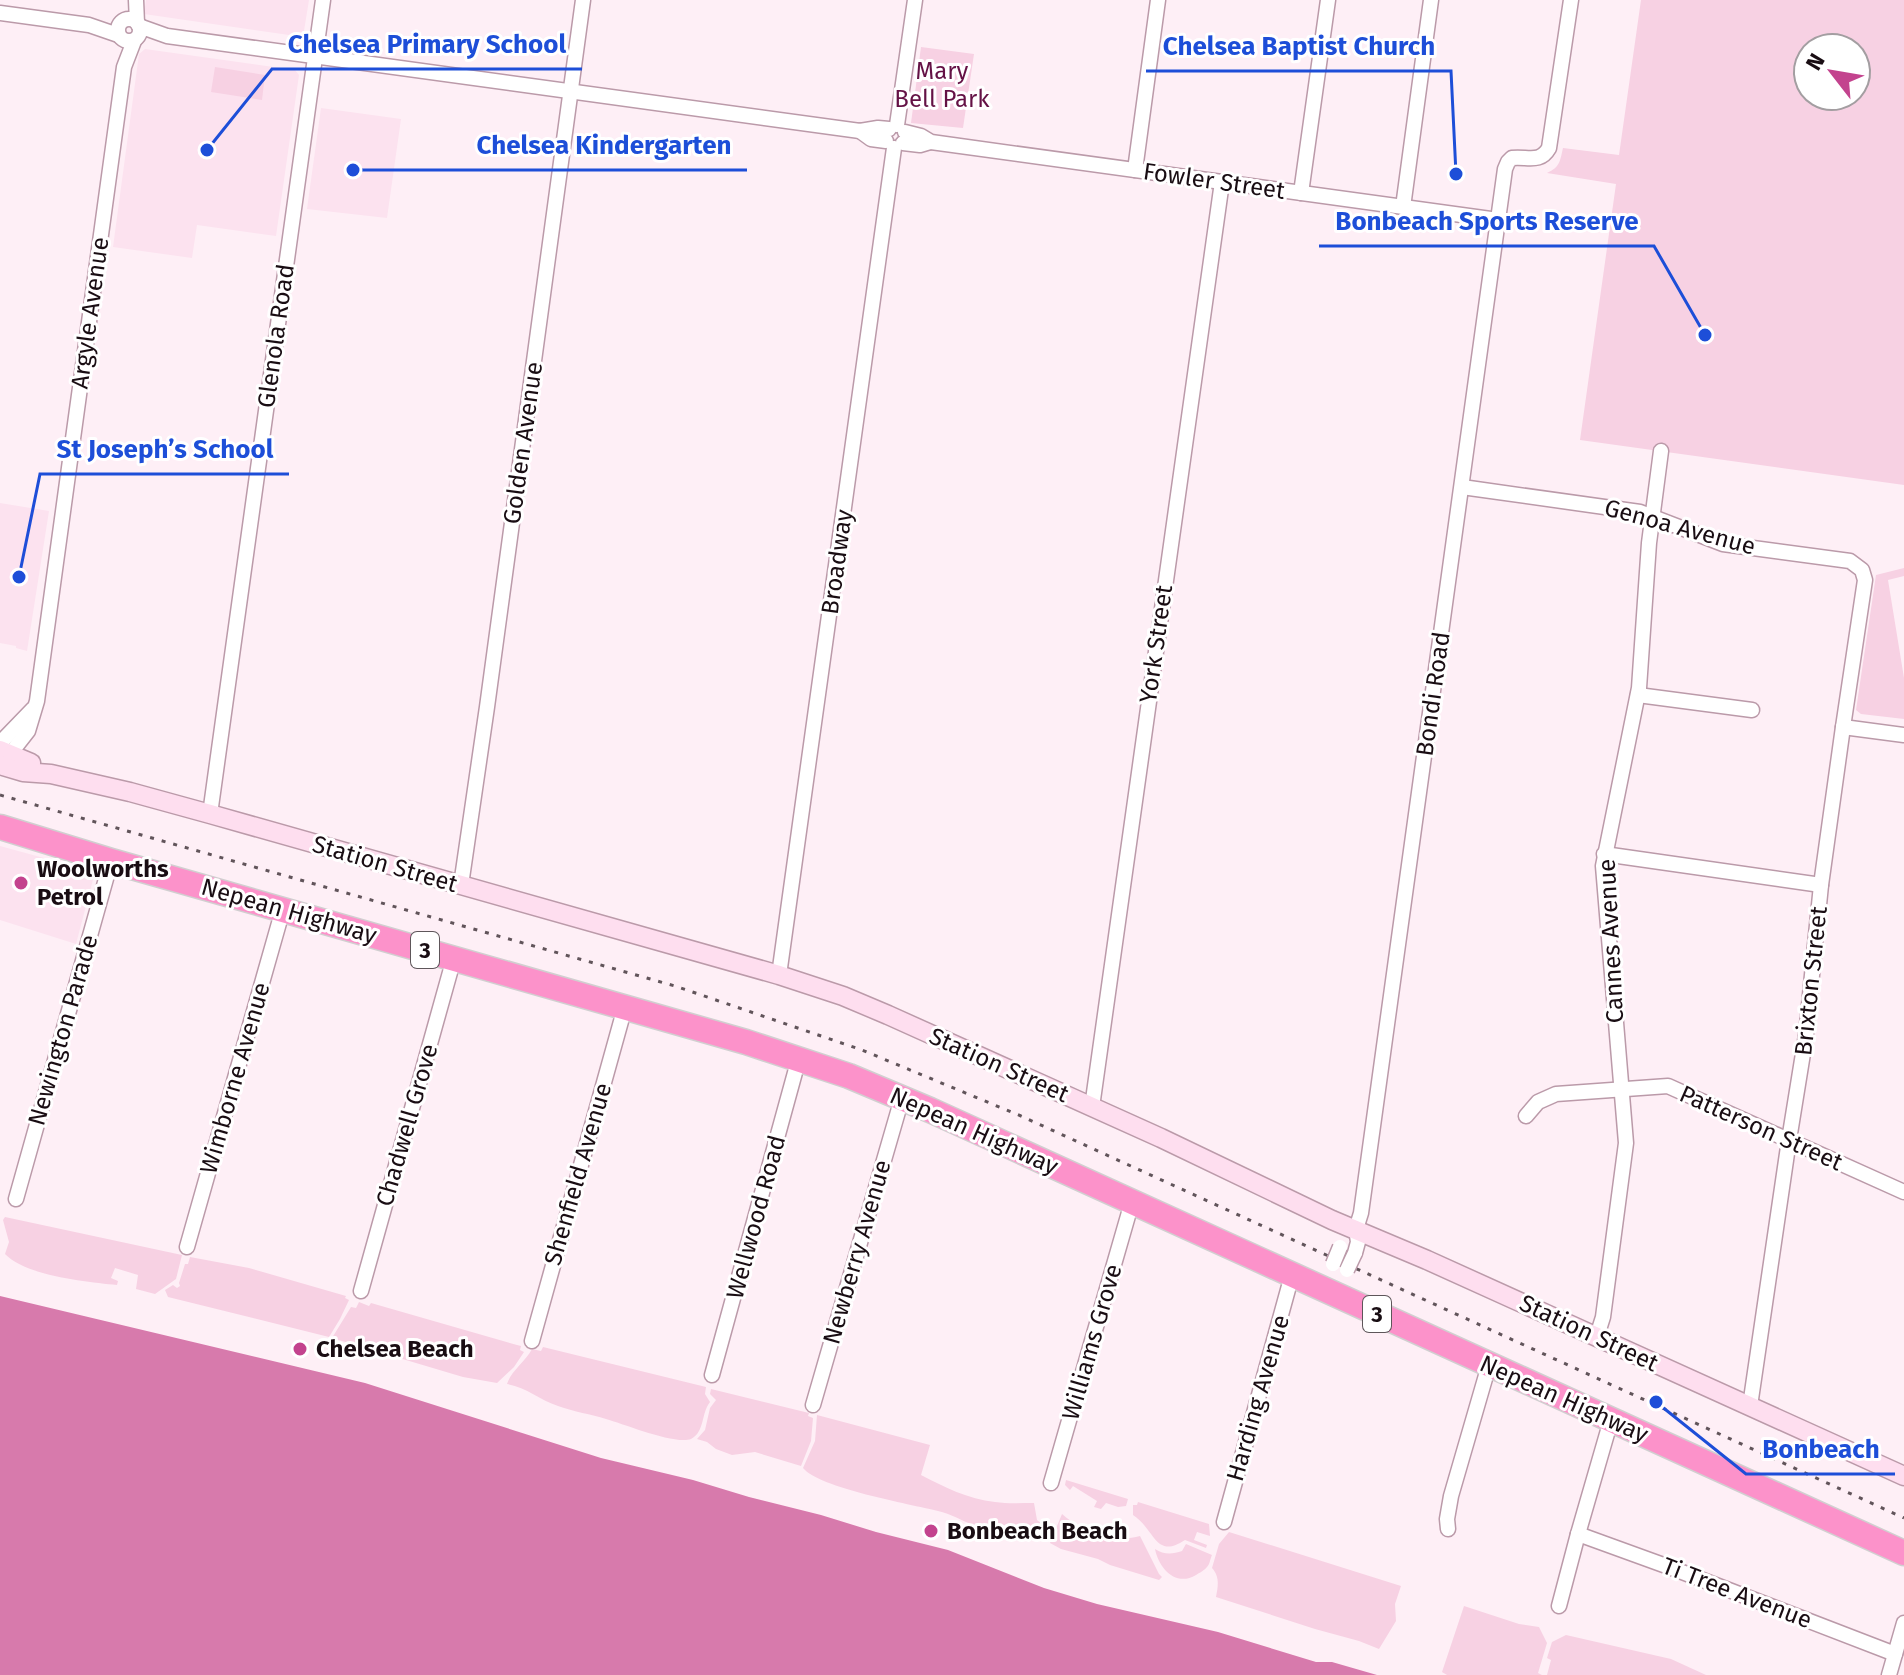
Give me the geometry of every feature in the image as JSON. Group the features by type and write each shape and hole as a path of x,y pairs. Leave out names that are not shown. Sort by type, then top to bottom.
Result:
{"highway":[{"name":"Nepean Highway","path":"0,827 799,1058 849,1076 1904,1553"}],"street":[{"name":"Argyle Avenue","path":"2,755 27,733 37,701 134,0"},
{"name":"Glenola Road","path":"210,814 323,0"},
{"name":"Golden Avenue","path":"461,885 583,0"},
{"name":"Broadway","path":"779,975 915,0"},
{"path":"1135,170 1158,0"},
{"path":"1301,193 1328,0"},
{"path":"1403,207 1431,0"},
{"name":"Bondi Road","path":"1328,1292 1340,1247 1356,1229 1361,1213 1505,169 1510,159 1536,159 1545,155 1551,145 1571,0"},
{"name":"Fowler Street","path":"0,13 860,131 871,139 896,136 920,145 931,142 1498,220"},
{"name":"York Street","path":"1092,1107 1222,182"},
{"name":"Cannes Avenue","path":"1597,1336 1603,1317 1626,1148 1603,882 1604,854 1638,695 1652,516 1661,451"},
{"name":"Genoa Avenue","path":"1462,487 1625,509 1652,516 1723,544 1850,561"},
{"name":"Brixton Street","path":"1750,1406 1806,1035 1821,885 1865,580 1862,570 1850,561"},
{"path":"1638,695 1752,710"},
{"name":"Argyle Avenue","path":"2,755 37,701"},
{"path":"0,720 20,723"},
{"path":"1843,727 1904,735"},
{"name":"Station Street","path":"2,755 34,764 51,774 210,814 779,975 843,996 1904,1476"},
{"path":"1604,854 1821,885"},
{"name":"Newington Parade","path":"16,1199 111,861"},
{"name":"Wimborne Avenue","path":"187,1247 283,909"},
{"name":"Chadwell Grove","path":"361,1291 454,958"},
{"name":"Shenfield Avenue","path":"532,1341 625,1007"},
{"name":"Wellwood Road","path":"712,1375 799,1058"},
{"name":"Patterson Street","path":"1526,1116 1538,1102 1552,1095 1672,1087 1904,1192"},
{"name":"Newberry Avenue","path":"813,1405 902,1098"},
{"name":"Williams Grove","path":"1051,1483 1132,1202"},
{"name":"Bondi Road","path":"1328,1292 1347,1270 1355,1253 1358,1242 1356,1229"},
{"name":"Harding Avenue","path":"1224,1522 1292,1275"},
{"path":"1448,1529 1451,1496 1489,1365"},
{"path":"1559,1606 1611,1420"},
{"name":"Ti Tree Avenue","path":"1578,1534 1895,1654"},
{"path":"1889,1675 1904,1623"}],"shaded area":[{"path":"146,0 309,0 303,37 144,14"},
{"path":"145,49 295,70 299,75 276,236 197,225 192,258 113,247 139,54"},
{"path":"321,108 401,119 387,218 307,209"},
{"path":"0,503 49,511 27,651 0,643"},
{"name":"Woolworths Petrol","path":"0,846 95,872 76,944 0,920"},
{"path":"0,1296 365,1383 601,1458 948,1550 1044,1588 1097,1604 1218,1632 1316,1662 1332,1662 1377,1675 0,1675"}],"green space":[{"path":"1641,0 1904,0 1904,485 1580,440 1616,184 1547,173 1559,163 1563,148 1619,155"},
{"name":"Mary Bell Park","path":"921,47 974,54 963,128 911,123"},
{"path":"215,67 265,75 262,100 211,92"},
{"path":"1904,568 1904,576 1888,580 1904,678 1904,719 1861,714 1856,710 1876,575"},
{"path":"5,1217 182,1255 176,1279 155,1294 136,1289 138,1275 115,1268 111,1278 118,1281 117,1285 58,1277 27,1268 5,1254 9,1242 3,1220"},
{"path":"190,1257 249,1268 346,1296 349,1300 329,1337 168,1297 165,1290 173,1285 177,1288 180,1286 185,1264 188,1264"},
{"path":"359,1302 521,1346 520,1350 524,1352 497,1383 463,1377 332,1338 351,1307 356,1308"},
{"path":"543,1347 706,1387 705,1394 710,1402 699,1432 691,1439 662,1437 564,1408 507,1384 532,1349 541,1351"},
{"path":"711,1389 809,1413 808,1416 813,1418 811,1441 801,1466 755,1452 732,1455 697,1439 705,1430 710,1408 716,1400 710,1394"},
{"path":"817,1415 930,1445 921,1475 975,1498 1000,1503 1034,1503 1037,1520 1051,1525 1044,1535 1036,1539 1010,1538 943,1512 845,1489 812,1475 803,1468 815,1441"},
{"path":"1066,1480 1128,1499 1126,1506 1106,1503 1101,1509 1094,1507 1097,1501 1073,1486 1070,1490 1065,1485"},
{"path":"1138,1502 1209,1524 1210,1536 1197,1532 1194,1540 1207,1545 1206,1548 1185,1540 1175,1545 1161,1545 1133,1515 1133,1505"},
{"path":"1062,1514 1098,1534 1120,1538 1140,1536 1162,1577 1159,1580 1050,1543"},
{"path":"1229,1532 1401,1586 1395,1604 1396,1621 1379,1649 1216,1597 1218,1585 1212,1568 1219,1544"},
{"path":"1186,1544 1212,1555 1205,1569 1182,1579 1164,1569 1155,1549 1175,1553 1182,1551"},
{"path":"1464,1606 1519,1624 1539,1627 1547,1643 1538,1673 1542,1675 1447,1675 1442,1672"},
{"path":"1566,1635 1671,1659 1706,1675 1547,1675 1551,1660 1547,1658 1552,1642"}],"railway":[{"path":"0,795 675,986 862,1050 1021,1116 1904,1518"}],"place":[{"name":"Chelsea Primary School","path":"207,150"},
{"name":"Chelsea Kindergarten","path":"353,170"},
{"name":"Chelsea Baptist Church","path":"1456,174"},
{"name":"Bonbeach Sports Reserve","path":"1705,335"},
{"name":"St Joseph’s School","path":"19,577"},
{"name":"Woolworths Petrol","path":"21,883"},
{"name":"Chelsea Beach","path":"300,1349"},
{"name":"Bonbeach","path":"1656,1402"},
{"name":"Bonbeach Beach","path":"931,1531"}]}
